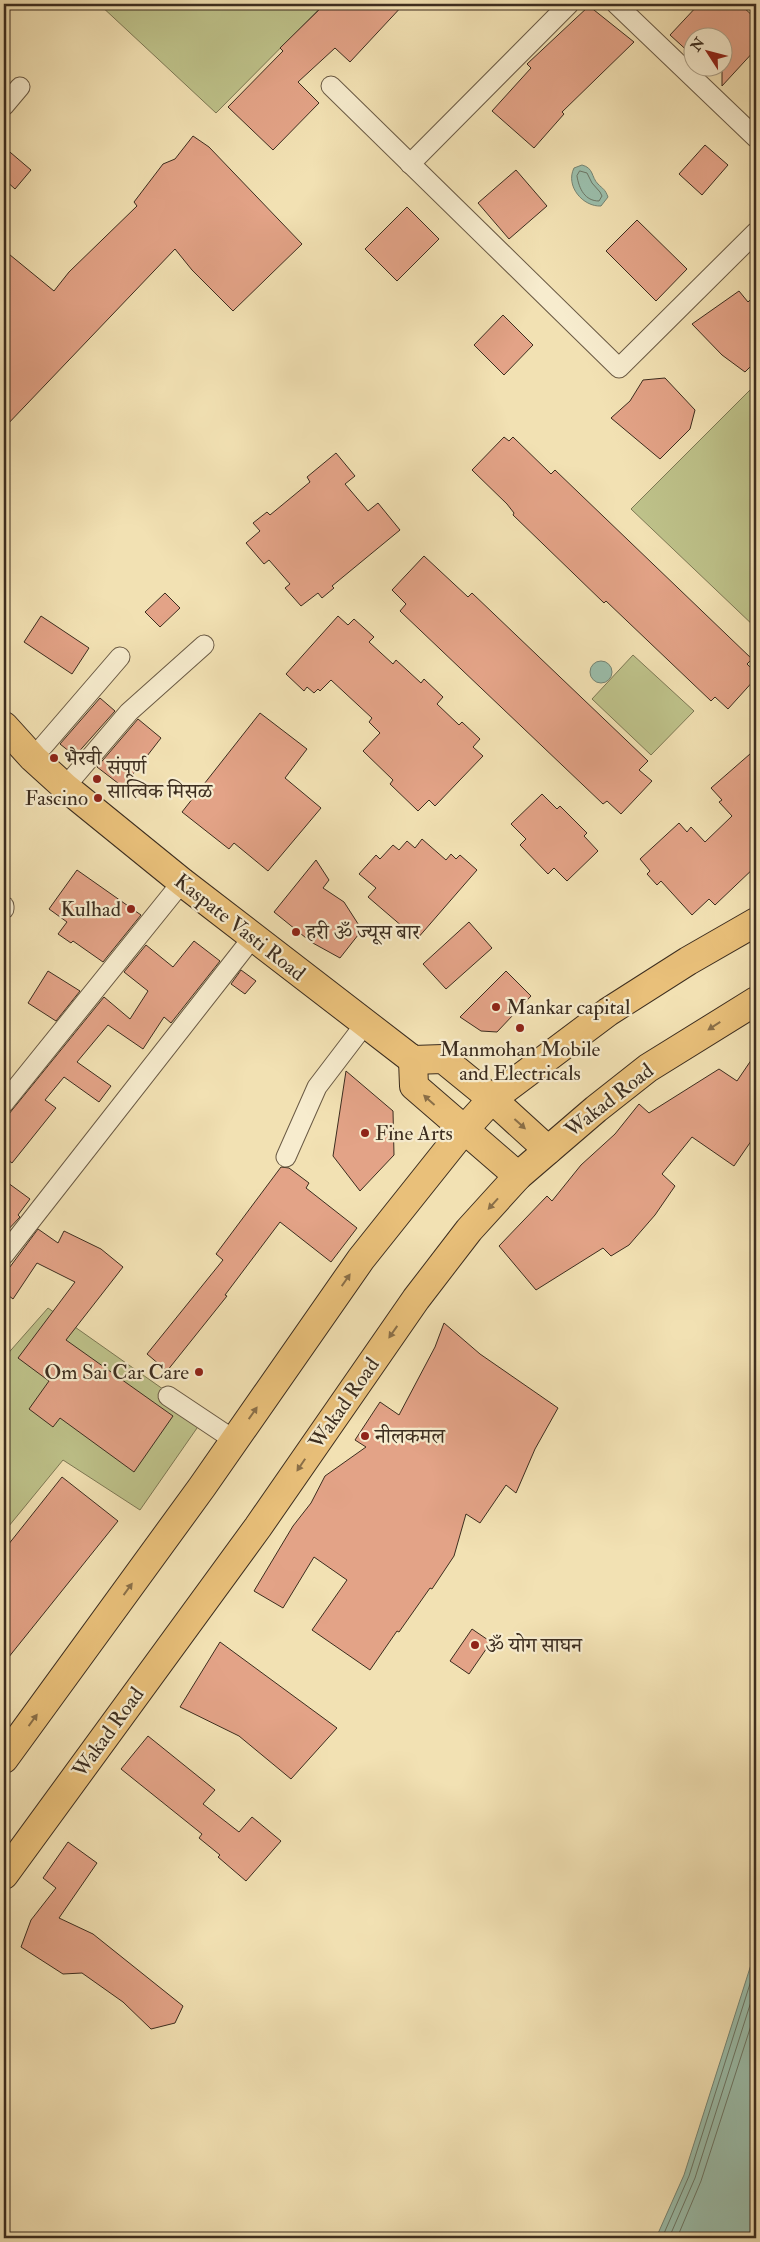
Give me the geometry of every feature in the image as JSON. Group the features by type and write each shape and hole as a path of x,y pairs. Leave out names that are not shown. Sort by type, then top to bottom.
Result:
{"main road":[{"name":"Kaspate Vasti Road","path":"14,743 65,788 182,882 413,1060"},
{"path":"4,1759 234,1440 360,1259 463,1131 492,1099 608,1012 688,961 756,922"},
{"name":"Wakad Road","path":"4,1876 258,1527 416,1300 469,1230 518,1176 648,1068 756,1001"},
{"path":"518,1176 463,1131 414,1086 413,1060 443,1059 492,1099 548,1150"}],"street":[{"path":"410,164 569,4"},
{"path":"616,4 756,138"},
{"path":"331,86 619,368 756,232"},
{"path":"4,106 20,87"},
{"path":"65,788 129,712 204,645"},
{"path":"14,743 120,657"},
{"path":"4,1103 182,882"},
{"path":"4,1255 253,938"},
{"path":"286,1156 317,1088 365,1024"},
{"path":"168,1396 234,1440"}],"green space":[{"path":"99,4 324,4 216,113"},
{"path":"756,384 756,628 631,509"},
{"path":"633,655 694,711 651,755 592,699"},
{"path":"48,1308 204,1418 140,1510 63,1460 4,1532 4,1358"}],"water":[{"path":"582,165 589,168 596,181 607,194 608,197 601,206 588,203 582,199 574,188 572,175 574,168"},
{"path":"601,661 609,664 612,672 609,680 601,683 593,680 590,672 593,664"},
{"path":"756,1949 756,2238 656,2238 684,2175"}],"building":[{"path":"325,4 404,4 350,62 335,48 298,82 319,103 273,150 228,107 283,51 280,48"},
{"path":"699,4 740,4 756,19 756,49 732,75 732,28 682,28 682,46 670,35"},
{"path":"589,6 634,42 562,112 564,114 534,148 492,111 531,68 527,64"},
{"path":"722,78 729,78 722,86"},
{"path":"193,136 209,147 302,244 233,311 192,270 175,249 4,428 4,250 54,291 69,272 137,206 134,202 163,164 175,159"},
{"path":"705,145 728,165 702,195 679,174"},
{"path":"4,147 31,170 15,189 4,179"},
{"path":"516,170 547,206 509,239 478,203"},
{"path":"407,207 439,239 397,281 365,249"},
{"path":"637,220 687,269 656,301 606,251"},
{"path":"739,291 748,302 756,294 756,361 745,372 722,355 692,324"},
{"path":"503,315 533,345 504,375 474,345"},
{"path":"665,378 695,410 690,429 660,459 611,418 630,401 643,380"},
{"path":"504,437 509,441 513,437 551,474 555,470 752,659 747,664 756,673 756,678 728,709 715,697 711,701 606,601 604,603 513,515 514,513 507,504 472,470"},
{"path":"336,453 355,476 345,484 368,511 378,503 400,530 332,586 334,588 322,598 318,593 301,606 285,588 290,584 269,560 264,564 246,543 260,531 253,523 267,512 270,515 310,482 307,477"},
{"path":"424,556 468,597 472,593 648,761 639,770 652,781 621,814 607,801 603,804 400,611 406,604 392,590"},
{"path":"165,593 180,608 160,627 145,612"},
{"path":"41,616 89,648 72,674 24,642"},
{"path":"338,616 348,625 354,619 374,637 369,642 393,664 396,660 421,683 424,679 443,697 437,704 459,725 462,722 480,739 473,747 483,756 435,806 429,800 418,811 390,784 393,780 363,751 380,733 369,722 372,718 331,680 320,691 318,689 314,693 307,687 304,691 286,674"},
{"path":"100,698 115,711 75,756 60,744"},
{"path":"260,713 307,749 285,778 321,808 268,871 234,843 229,849 182,812"},
{"path":"138,719 161,738 123,787 97,767"},
{"path":"750,754 756,762 756,866 715,905 709,899 692,915 661,881 657,885 647,874 650,871 640,859 679,823 687,832 691,827 705,842 732,816 719,802 722,800 711,788"},
{"path":"542,794 557,809 560,806 587,833 584,836 598,851 567,881 554,868 548,874 520,845 526,839 511,824"},
{"path":"422,839 446,860 451,854 456,859 460,855 477,870 417,939 368,897 376,888 359,874 376,855 380,859 393,845 399,850 407,841 415,848"},
{"path":"316,860 329,880 323,888 344,902 362,930 340,958 311,942 274,912"},
{"path":"77,870 141,915 103,962 73,941 71,943 58,934 67,922 49,909"},
{"path":"469,922 492,948 446,989 423,964"},
{"path":"194,941 220,961 171,1023 164,1017 143,1049 108,1025 77,1062 111,1086 99,1102 64,1077 45,1100 56,1108 12,1163 4,1157 4,1120 104,997 130,1019 148,991 124,972 146,945 173,967"},
{"path":"241,970 256,981 245,994 231,984"},
{"path":"48,971 80,991 56,1021 28,1003"},
{"name":"Mankar capital","path":"506,971 531,996 497,1032 481,1031 460,1017"},
{"path":"756,1053 756,1134 734,1166 692,1137 662,1174 675,1186 655,1215 629,1245 611,1256 603,1248 536,1290 499,1246 547,1196 552,1201 581,1165 615,1134 639,1104 649,1113 719,1069 737,1081"},
{"name":"Fine Arts","path":"346,1071 393,1111 394,1155 360,1191 333,1156"},
{"path":"281,1167 289,1168 309,1183 306,1188 357,1228 331,1262 280,1222 225,1295 227,1296 167,1371 147,1354 223,1260 216,1254"},
{"path":"4,1180 30,1199 18,1215 20,1217 4,1234"},
{"path":"38,1229 58,1243 64,1231 101,1249 123,1267 66,1340 173,1416 134,1472 60,1418 53,1427 29,1409 49,1381 18,1358 75,1282 37,1263 13,1299 4,1292 4,1275"},
{"path":"444,1323 480,1354 558,1408 535,1449 516,1493 506,1485 480,1523 466,1514 454,1556 432,1589 430,1588 399,1632 397,1631 370,1670 312,1630 347,1580 314,1557 283,1608 254,1591 293,1526 311,1503 325,1476 366,1447 355,1440 380,1402 399,1415 435,1347"},
{"path":"62,1477 118,1521 4,1663 4,1550"},
{"path":"472,1629 491,1642 469,1674 450,1661"},
{"path":"220,1642 337,1728 291,1779 239,1736 180,1707"},
{"path":"148,1736 215,1790 203,1804 239,1832 252,1817 281,1841 246,1881 218,1857 220,1855 199,1838 202,1834 121,1769"},
{"path":"68,1842 97,1863 59,1918 93,1934 183,2006 175,2023 151,2029 123,2002 82,1973 63,1974 21,1947 31,1920 56,1888 43,1878"}],"place":[{"name":"भैरवी","path":"54,758"},
{"name":"संपूर्ण सात्विक मिसळ","path":"97,779"},
{"name":"Fascino","path":"98,798"},
{"name":"Kulhad","path":"131,909"},
{"name":"हरी ॐ ज्यूस बार","path":"296,932"},
{"name":"Mankar capital","path":"496,1007"},
{"name":"Manmohan Mobile and Electricals","path":"520,1028"},
{"name":"Fine Arts","path":"365,1133"},
{"name":"Om Sai Car Care","path":"199,1372"},
{"name":"नीलकमल","path":"365,1436"},
{"name":"ॐ योग साघन","path":"475,1645"}]}
